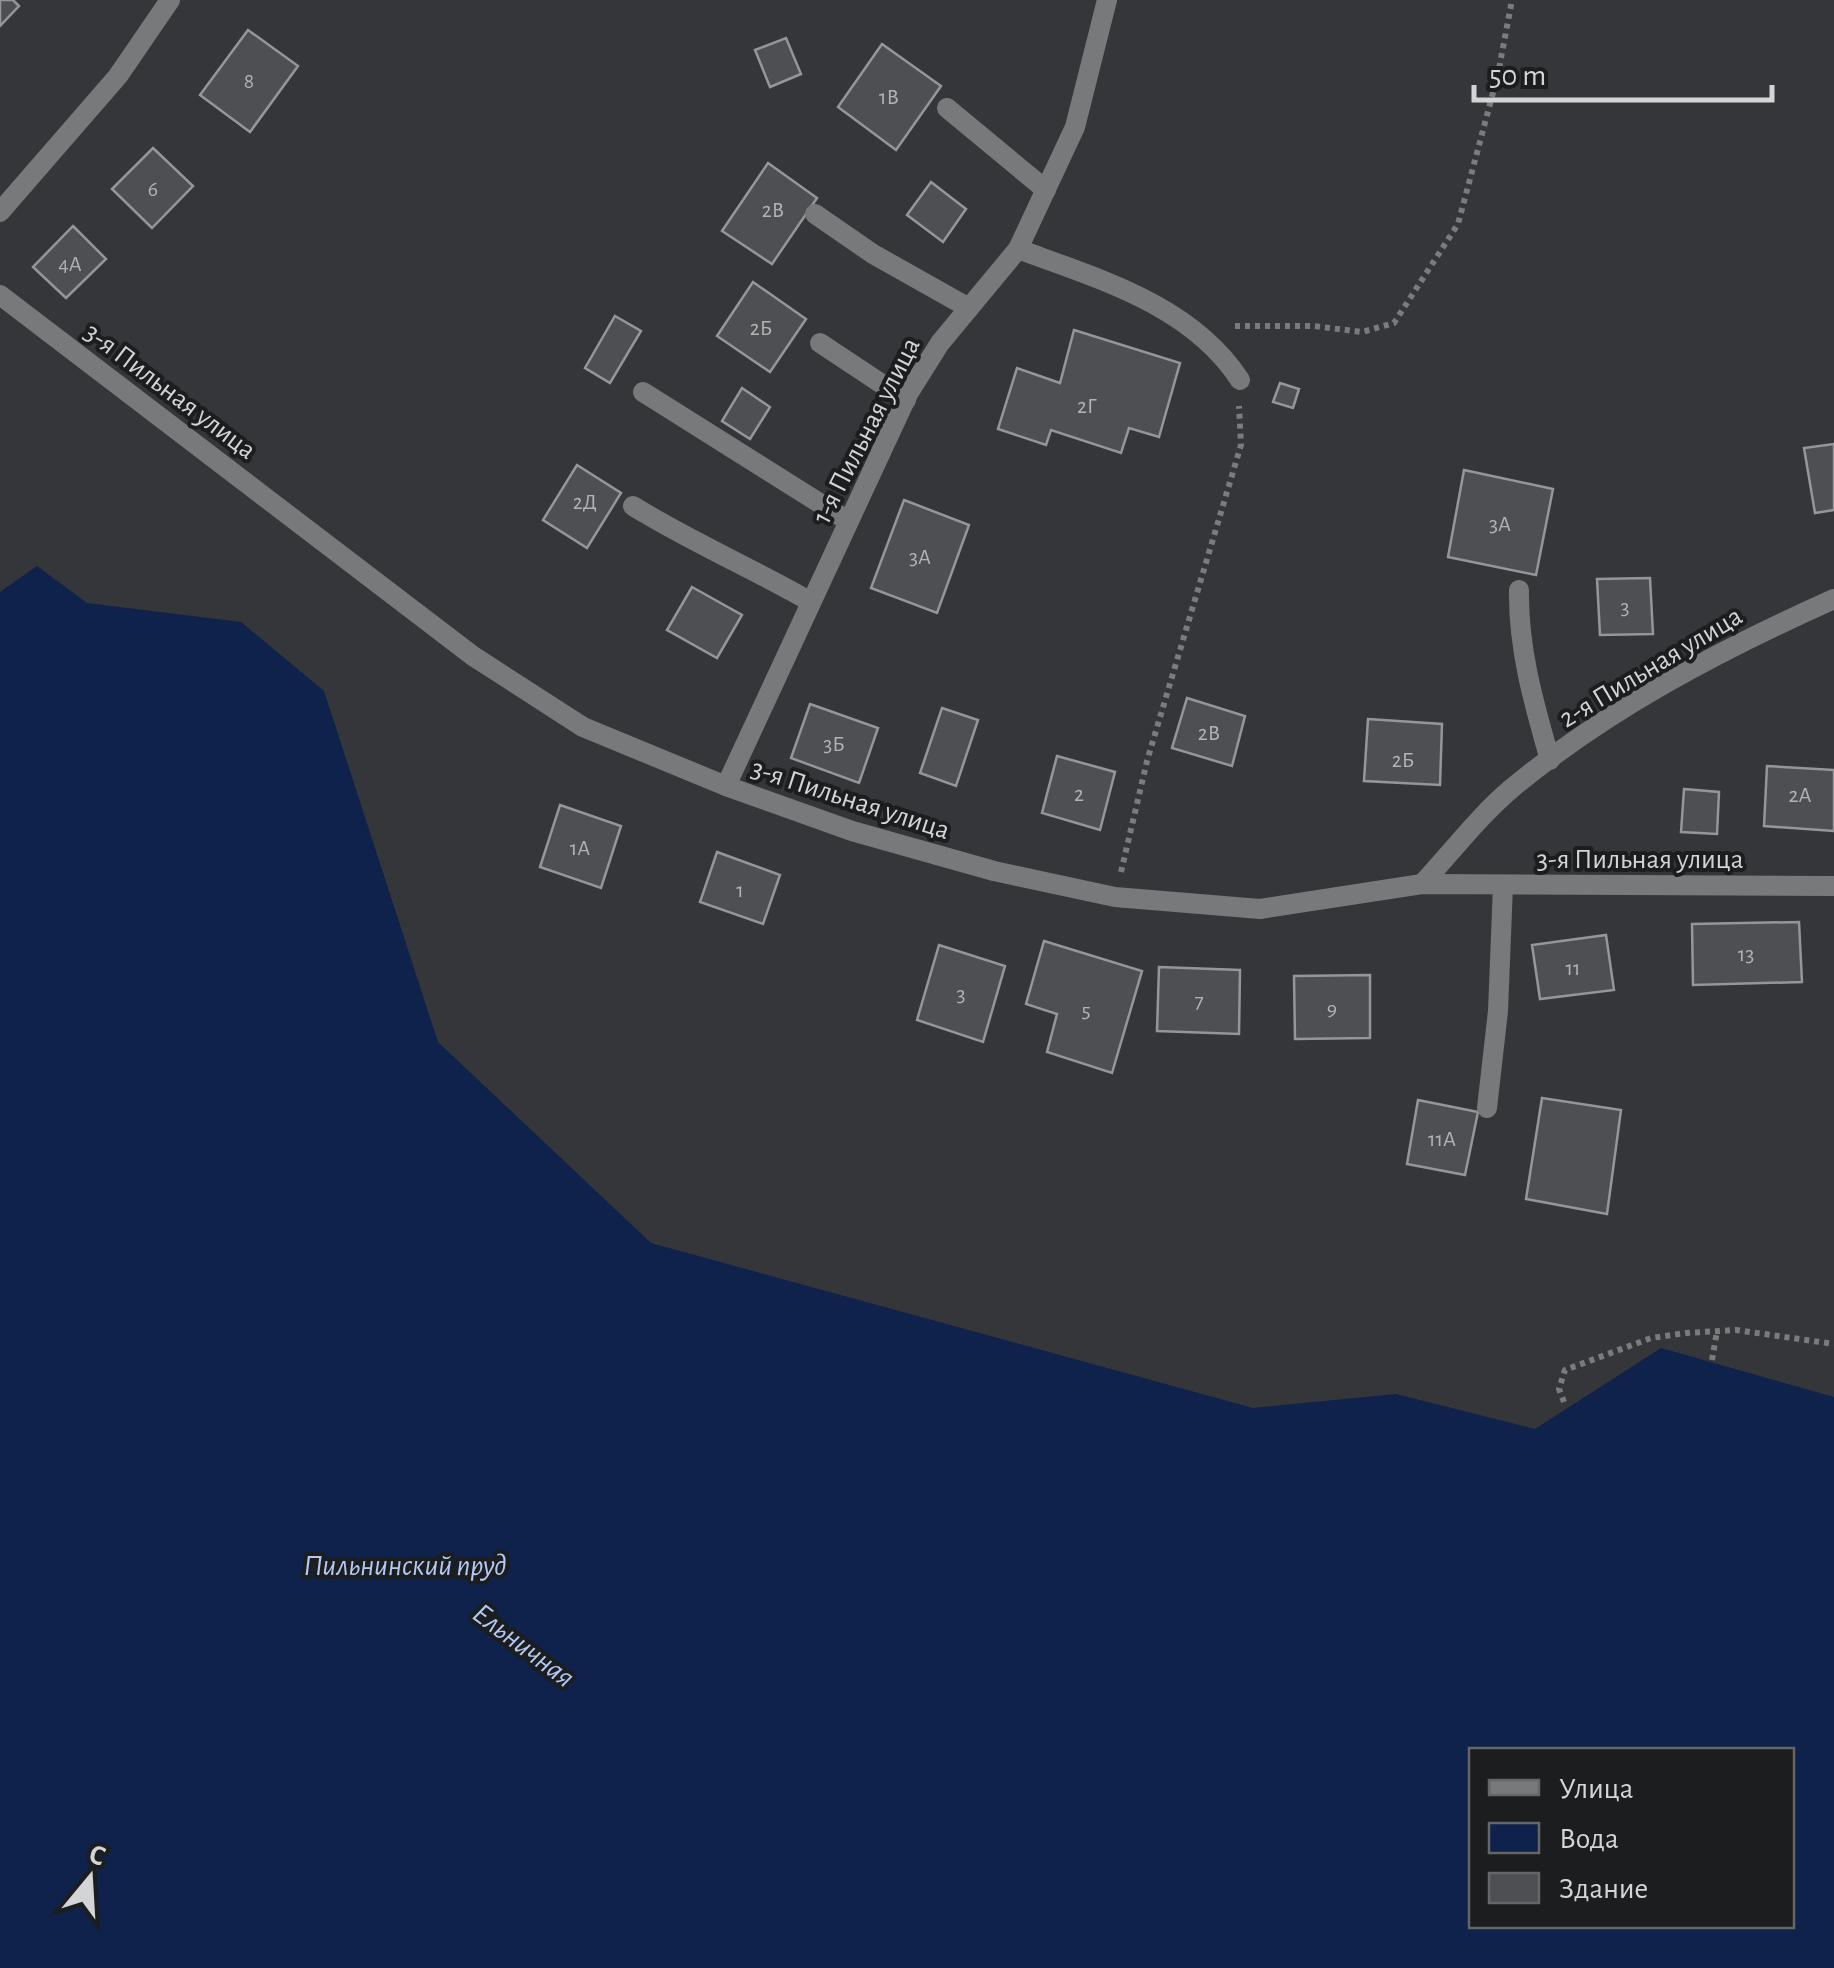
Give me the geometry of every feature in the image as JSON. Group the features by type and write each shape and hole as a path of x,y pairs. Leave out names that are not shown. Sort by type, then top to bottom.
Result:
{"street":[{"path":"0,212 118,76 170,0"},
{"name":"1-я Пильная улица","path":"726,786 906,400 940,342 1018,249 1075,127 1108,0"},
{"path":"947,108 1046,190"},
{"path":"815,214 873,254 969,308"},
{"path":"1018,249 1153,303 1186,322 1224,356 1240,380"},
{"name":"3-я Пильная улица","path":"0,295 473,656 583,727 726,786 852,830 994,871 1115,897 1260,910 1422,884 1834,886"},
{"path":"820,343 906,400"},
{"path":"643,392 848,521"},
{"path":"633,506 690,541 767,576 811,602"},
{"path":"1519,590 1518,626 1550,760"},
{"name":"2-я Пильная улица","path":"1422,884 1509,791 1606,718 1762,631 1834,599"},
{"path":"1487,1108 1498,1010 1503,884"}],"path":[{"path":"1186,322 1258,328 1314,326 1362,332 1394,323 1458,224 1498,74 1512,0"},
{"path":"1115,897 1148,761 1241,445 1240,380"},
{"path":"1564,1402 1559,1388 1565,1370 1651,1338 1736,1330 1834,1344"},
{"path":"1712,1360 1717,1331"}],"water":[{"name":"Пильнинский пруд","path":"37,566 87,603 241,622 324,691 438,1042 651,1243 1253,1408 1396,1394 1535,1429 1661,1348 1834,1397 1834,1968 0,1968 0,592"}],"building":[{"path":"0,0 13,0 19,6 0,26"},
{"path":"248,30 298,66 250,132 200,95"},
{"path":"786,38 801,74 770,87 755,50"},
{"path":"882,44 941,86 896,150 838,107"},
{"path":"153,148 193,186 152,228 112,189"},
{"path":"768,163 817,198 772,264 722,231"},
{"path":"931,182 966,209 943,242 907,215"},
{"path":"73,226 106,259 66,298 33,267"},
{"path":"753,282 806,319 770,372 717,336"},
{"path":"615,316 641,331 610,383 585,368"},
{"path":"1074,330 1180,363 1159,437 1129,428 1121,453 1051,430 1046,445 998,429 1017,368 1060,383"},
{"path":"1280,383 1299,389 1293,408 1273,402"},
{"path":"742,388 770,407 750,439 722,421"},
{"path":"1834,444 1834,510 1815,513 1804,448"},
{"path":"577,465 621,493 587,548 543,520"},
{"path":"1464,470 1553,489 1536,575 1448,557"},
{"path":"904,500 969,525 937,613 871,588"},
{"path":"1650,578 1653,634 1600,635 1597,579"},
{"path":"692,587 742,615 717,658 667,630"},
{"path":"1187,698 1245,716 1232,766 1172,748"},
{"path":"810,704 878,728 859,783 791,758"},
{"path":"942,708 978,720 956,786 920,773"},
{"path":"1368,719 1442,724 1440,785 1364,781"},
{"path":"1057,756 1115,772 1100,830 1042,813"},
{"path":"1767,766 1834,770 1834,831 1764,826"},
{"path":"1684,789 1719,792 1717,834 1681,832"},
{"path":"560,805 621,826 601,888 540,867"},
{"path":"717,852 780,875 763,924 700,902"},
{"path":"1799,922 1802,982 1693,985 1692,924"},
{"path":"1606,935 1614,990 1540,999 1532,945"},
{"path":"1044,941 1142,971 1112,1073 1047,1052 1057,1014 1026,1004"},
{"path":"939,945 1005,966 983,1042 917,1020"},
{"path":"1159,967 1240,970 1239,1034 1157,1031"},
{"path":"1370,975 1370,1038 1295,1039 1294,976"},
{"path":"1542,1098 1621,1110 1607,1214 1526,1199"},
{"path":"1418,1100 1478,1112 1465,1175 1407,1164"}],"water label":[{"name":"Ельничная","path":"524,1645"}]}
